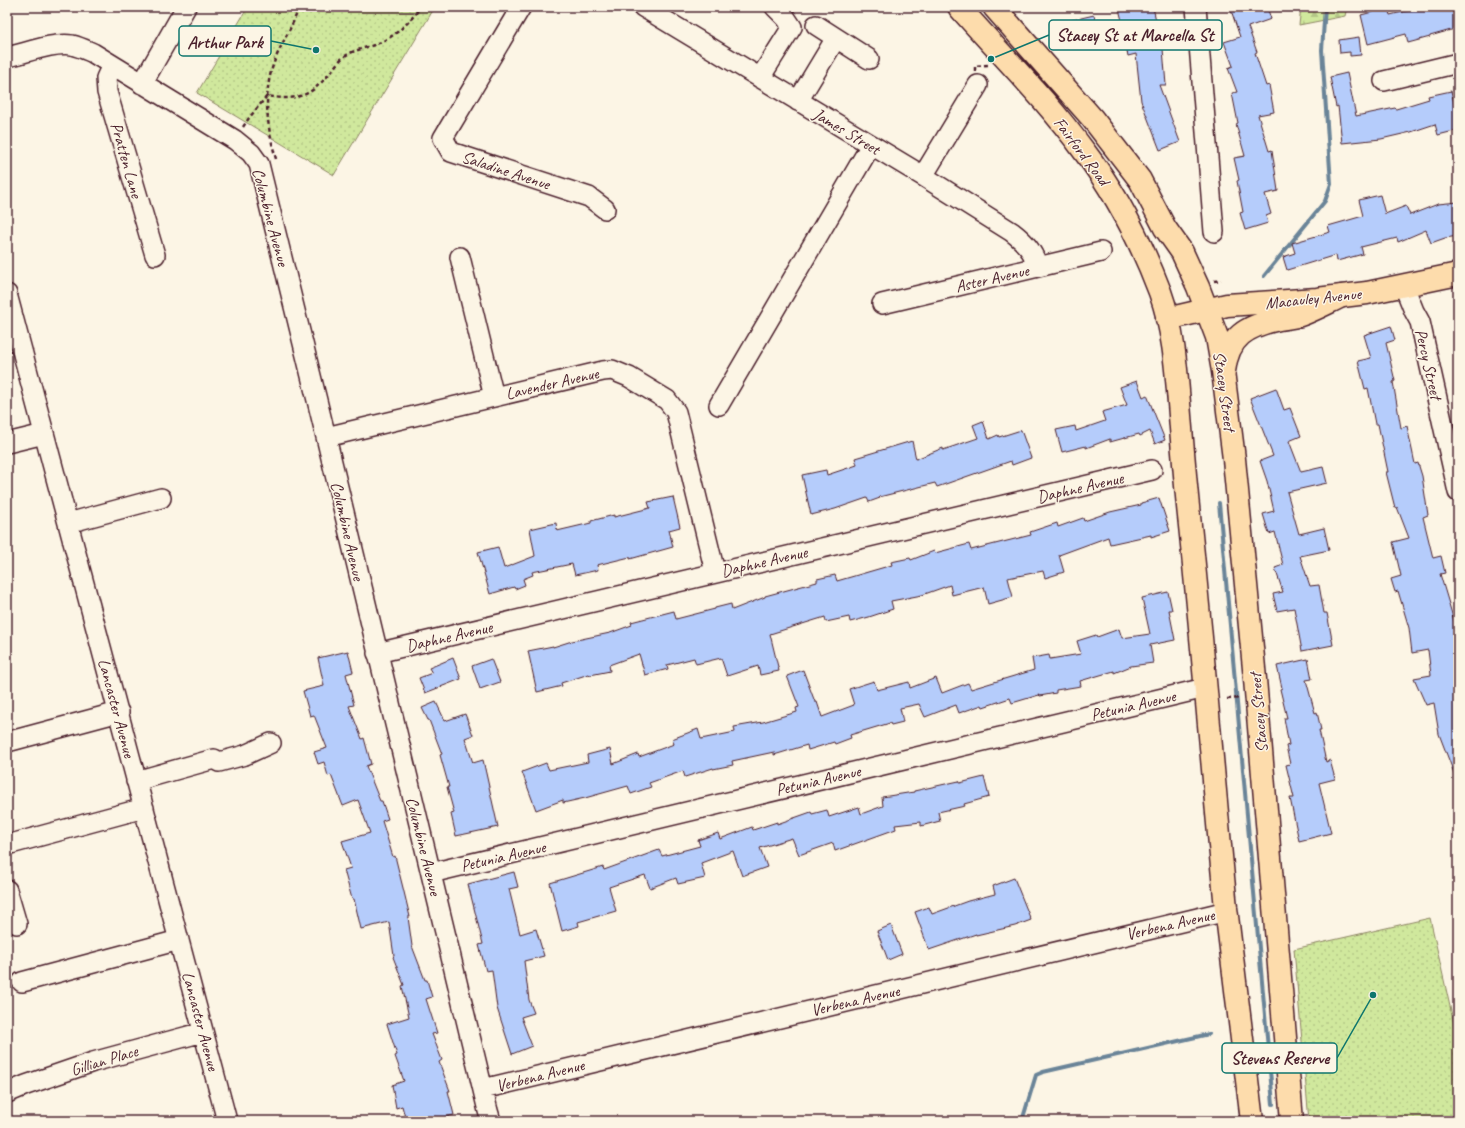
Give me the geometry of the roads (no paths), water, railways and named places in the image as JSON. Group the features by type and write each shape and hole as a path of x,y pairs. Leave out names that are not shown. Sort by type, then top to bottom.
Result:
{"main road":[{"name":"Fairford Road","path":"959,7 1032,86 1098,169 1117,200 1142,252 1160,294 1167,319"},
{"name":"Fairford Road","path":"994,7 1092,118 1140,180 1165,228 1182,252 1198,287 1205,309"},
{"name":"Macauley Avenue","path":"1167,319 1227,305 1342,296 1404,286 1458,274"},
{"path":"1223,371 1228,351 1245,330 1261,324 1302,315 1342,296"},
{"name":"Stacey Street","path":"1205,309 1216,337 1223,371 1234,459 1256,679 1292,1121"},
{"path":"1167,319 1176,357 1187,500 1227,911 1252,1121"}],"street":[{"path":"142,84 186,7"},
{"name":"Saladine Avenue","path":"521,7 443,138 451,152 589,197 605,209"},
{"name":"James Street","path":"643,7 670,14 760,78 923,176 1012,232 1024,241 1033,253 1038,267"},
{"path":"760,78 792,27 786,18 775,7"},
{"path":"1196,7 1214,232"},
{"path":"816,25 870,59"},
{"path":"798,101 836,38"},
{"name":"Columbine Avenue","path":"7,57 59,45 76,46 93,53 235,140 251,153 259,164 489,1118"},
{"path":"1384,81 1458,63"},
{"name":"Pratten Lane","path":"112,65 106,78 107,92 155,255"},
{"path":"923,176 978,85"},
{"path":"719,406 871,145"},
{"name":"Aster Avenue","path":"882,304 1101,252"},
{"path":"460,256 494,397"},
{"name":"Percy Street","path":"1404,286 1420,322 1458,492"},
{"name":"Lancaster Avenue","path":"7,294 227,1121"},
{"name":"Lavender Avenue","path":"326,437 612,370 629,377 667,400 676,412 715,572"},
{"path":"7,443 44,434"},
{"name":"Daphne Avenue","path":"377,653 1152,470"},
{"path":"68,523 161,498"},
{"name":"Petunia Avenue","path":"431,874 1205,688"},
{"path":"7,742 119,712"},
{"path":"136,780 214,759 219,762 245,755 271,743"},
{"path":"7,845 144,808"},
{"path":"7,890 17,924"},
{"name":"Verbena Avenue","path":"483,1089 1227,911"},
{"path":"22,982 181,945"},
{"path":"51,983 181,945"},
{"name":"Gillian Place","path":"7,1093 93,1062 204,1032"}],"waterway":[{"path":"1264,276 1325,201 1331,184 1322,50 1325,7"},
{"path":"1219,503 1273,1104"},
{"path":"1022,1121 1036,1075 1043,1072 1209,1034"}],"place":[{"name":"Arthur Park","path":"316,50"},
{"name":"Stacey St at Marcella St","path":"991,59"},
{"name":"Stevens Reserve","path":"1373,995"}]}
